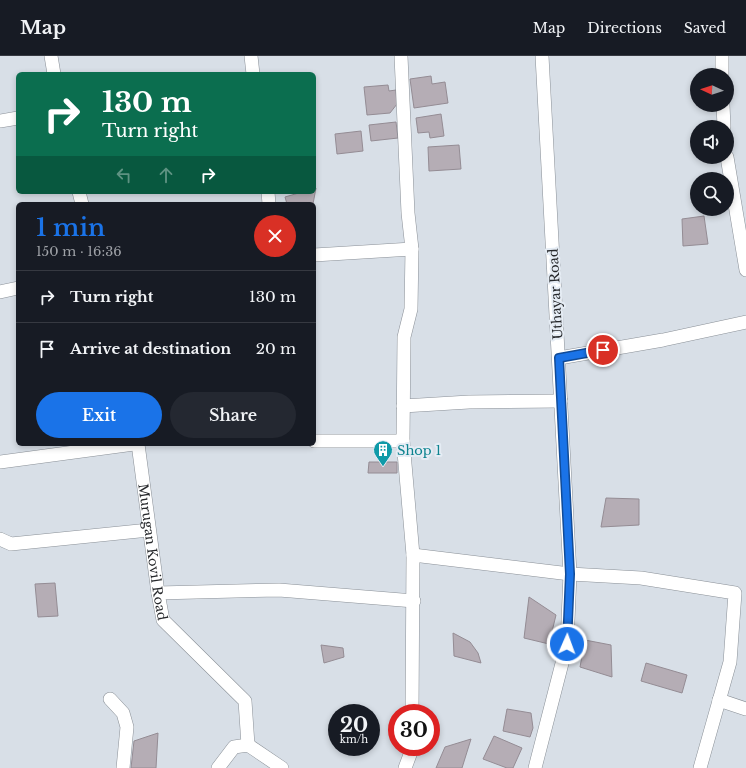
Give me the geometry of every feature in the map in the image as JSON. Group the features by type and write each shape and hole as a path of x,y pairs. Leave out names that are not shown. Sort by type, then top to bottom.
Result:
{"street":[{"path":"51,56 54,72"},
{"path":"251,56 253,72"},
{"path":"401,56 408,212 412,249 411,309 404,337 403,442 413,555 414,601 412,704"},
{"name":"Uthayar Road","path":"535,768 567,644 570,574 542,56"},
{"path":"722,56 722,68"},
{"path":"0,121 16,118"},
{"path":"728,164 746,270"},
{"path":"316,255 412,249"},
{"path":"0,292 16,288"},
{"path":"559,358 663,340 746,322"},
{"path":"403,406 469,402 561,401"},
{"path":"316,441 403,442"},
{"path":"0,462 119,446"},
{"name":"Murugan Kovil Road","path":"138,446 163,620 245,702 248,745"},
{"path":"0,539 11,544 149,530"},
{"path":"413,555 570,574 641,578 735,593 730,662 700,768"},
{"path":"158,593 279,590 414,601"},
{"path":"110,699 123,713 127,727 123,768"},
{"path":"719,700 746,709"},
{"path":"218,768 234,747 248,745 282,768"},
{"path":"405,768 410,756"}],"building":[{"path":"431,76 432,84 445,82 448,103 414,108 410,79"},
{"path":"388,85 389,91 396,90 397,104 390,113 367,115 364,87"},
{"path":"441,114 444,136 430,138 429,132 418,133 416,118"},
{"path":"396,122 398,138 371,141 369,125"},
{"path":"361,131 363,151 337,154 335,134"},
{"path":"459,145 461,169 429,171 428,147"},
{"path":"295,194 315,194 313,202 286,202 285,197"},
{"path":"704,216 708,244 683,246 682,219"},
{"name":"Shop 1","path":"369,462 397,462 397,473 368,473"},
{"path":"606,498 639,499 639,525 601,527"},
{"path":"55,583 58,616 38,617 35,584"},
{"path":"529,597 556,615 549,644 524,638"},
{"path":"453,633 470,642 478,653 481,663 454,656"},
{"path":"585,640 611,645 612,677 580,667"},
{"path":"321,645 343,648 344,657 324,663"},
{"path":"646,663 687,675 682,693 641,681"},
{"path":"507,709 531,713 533,728 530,737 503,731"},
{"path":"158,733 156,768 131,768 134,741"},
{"path":"494,736 522,748 513,768 507,768 483,759"},
{"path":"471,739 462,768 436,768 445,747"}],"place":[{"name":"Shop 1","path":"383,467"}],"route":[{"path":"567,644 570,574 559,358 603,350"}]}
